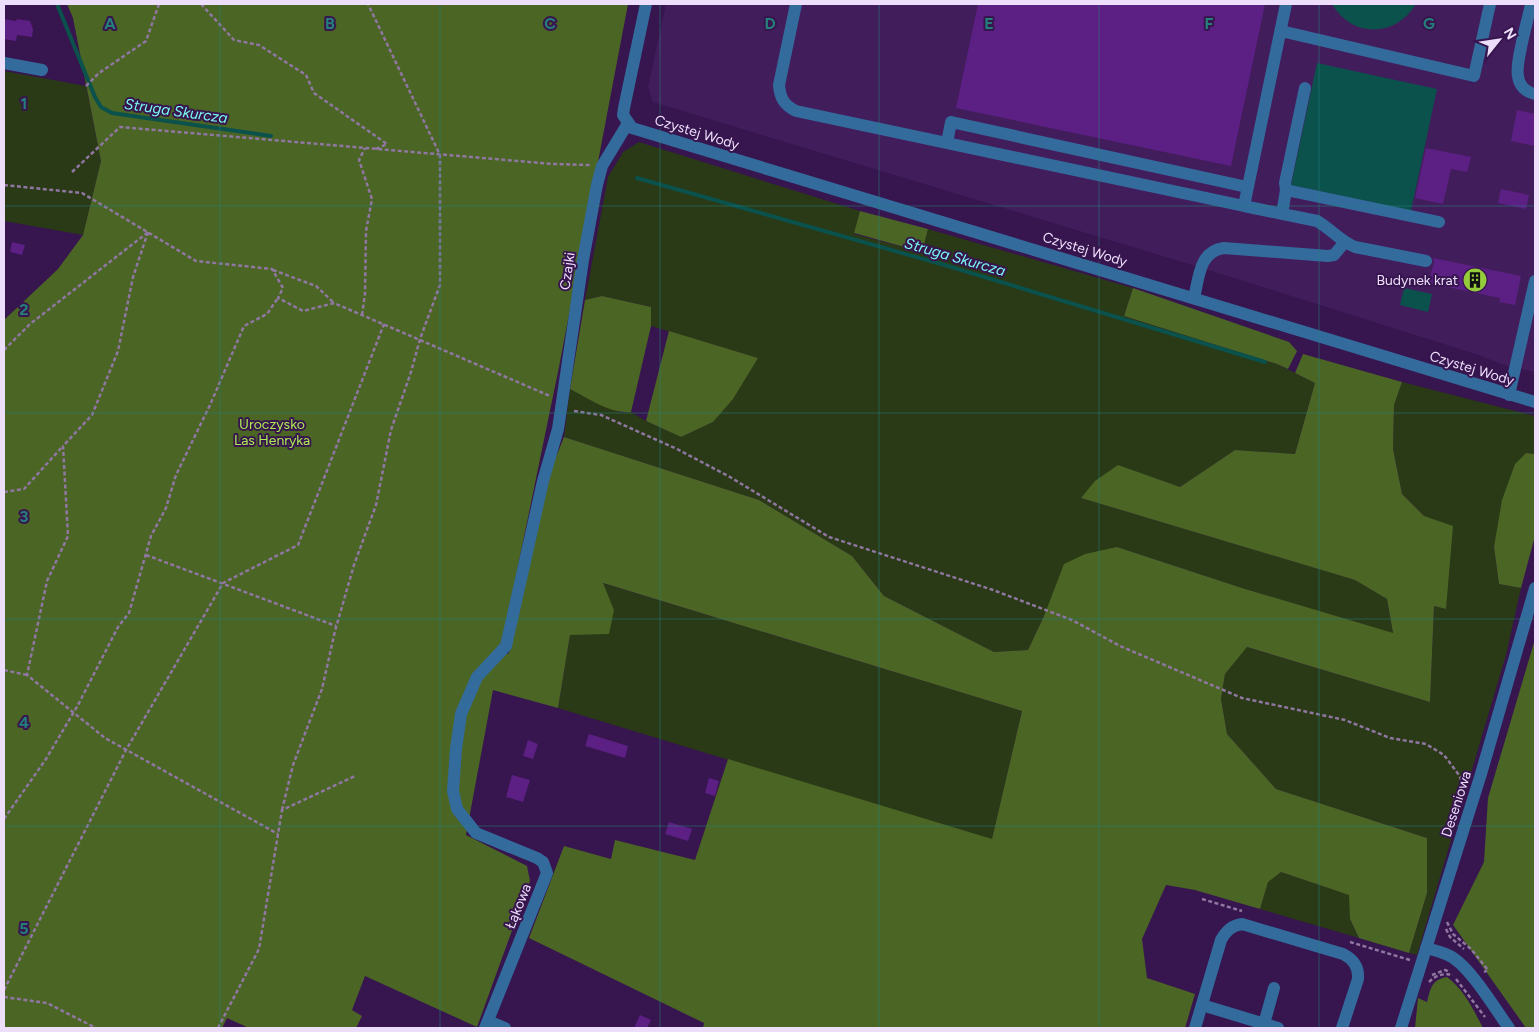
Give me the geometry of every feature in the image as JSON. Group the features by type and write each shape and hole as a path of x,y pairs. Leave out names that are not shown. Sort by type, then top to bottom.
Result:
{"street":[{"path":"628,123 623,114 646,4"},
{"path":"796,4 779,85 783,101 788,107 796,111 1317,221 1325,225 1344,243 1355,248 1426,261"},
{"path":"1244,206 1286,4"},
{"path":"1281,31 1474,76 1490,4"},
{"path":"1531,4 1517,70 1520,85 1525,90 1535,94"},
{"path":"4,63 42,70"},
{"path":"1282,214 1286,190 1285,183 1305,88"},
{"path":"947,143 952,122 1247,187"},
{"name":"Czajki","path":"476,833 457,810 453,791 461,714 477,677 506,646 543,481 558,429 596,185 602,166 628,123"},
{"name":"Czystej Wody","path":"628,123 632,128 638,130 1535,402"},
{"path":"1041,163 1045,142"},
{"path":"1135,183 1138,163"},
{"path":"1286,190 1438,222"},
{"path":"1194,298 1205,258 1216,249 1328,256 1334,255 1344,243"},
{"path":"1509,394 1535,280"},
{"name":"Deseniowa","path":"1401,1028 1472,804 1535,588"},
{"name":"Łąkowa","path":"476,833 537,858 543,862 547,873 487,1024"},
{"path":"1195,1028 1221,940 1225,933 1235,925 1248,925 1343,954 1353,961 1358,979 1342,1028"},
{"path":"1426,948 1449,956 1460,963 1509,1028"},
{"path":"1264,1024 1274,988"},
{"path":"1202,1005 1278,1028"},
{"path":"487,1024 505,1028"}],"path":[{"path":"86,86 99,73 146,41 159,4"},
{"path":"201,4 234,40 259,45 306,75 314,93 387,144 374,149"},
{"path":"218,1028 259,949 282,810 293,765 322,689 336,626 354,565 376,505 390,430 440,285 440,155 368,4"},
{"path":"72,172 120,127 440,155 602,166"},
{"path":"362,315 365,294 366,231 372,199 359,160 365,148"},
{"path":"4,185 82,193 196,261 272,269 316,286 334,303 420,339 562,405 601,415 677,449 730,477 829,536 993,590 1072,620 1120,646 1242,698 1345,720 1390,738 1426,744 1444,756 1459,775 1472,804"},
{"path":"4,350 30,324 148,232"},
{"path":"4,492 24,489 92,415 118,351 133,277 148,232"},
{"path":"272,269 282,288 278,298"},
{"path":"4,819 46,759 118,627 129,613 151,536 166,508 176,474 210,405 244,326 267,314 284,289"},
{"path":"278,298 303,311 334,303"},
{"path":"4,990 126,750 223,584 298,545 384,324"},
{"path":"27,675 47,581 68,536 63,446"},
{"path":"145,554 336,626"},
{"path":"4,670 27,675 105,738 278,834"},
{"path":"282,810 355,776"},
{"path":"1414,987 1423,987 1426,980 1434,973 1445,970 1455,973 1491,1021"},
{"path":"1414,987 1425,994 1429,981 1436,976 1446,973 1453,975 1487,1020"},
{"path":"4,997 47,1003 96,1028"}],"shaded area":[{"path":"666,4 1535,4 1535,372 1504,365 1479,355 1202,268 653,102 648,87"},
{"path":"1332,4 1416,4 1397,23 1385,28 1374,29 1362,28 1351,23 1340,15"},
{"path":"1317,63 1437,89 1411,211 1291,185"},
{"path":"4,71 86,86 101,161 83,235 4,221"},
{"path":"639,142 860,211 854,234 921,252 928,229 1133,288 1124,316 1277,364 1315,383 1295,454 1235,450 1180,487 1118,466 1081,498 1355,580 1387,599 1393,634 1242,588 1117,547 1044,616 1028,650 994,652 884,596 852,556 759,500 564,437 570,389 622,413 631,412 681,437 713,422 758,358 651,326 651,307 602,296 585,300 608,177 623,152"},
{"path":"1404,288 1432,294 1428,312 1400,305"},
{"path":"1402,382 1535,416 1535,454 1526,453 1494,547 1499,584 1521,588 1506,655 1417,955 1409,953 1427,893 1427,838 1276,789 1227,734 1221,699 1225,674 1246,647 1430,702 1434,606 1446,609 1424,516 1402,494 1393,449 1394,405"},
{"path":"602,583 1022,711 992,840 558,708 570,635"},
{"path":"1281,872 1350,895 1350,919 1359,938 1260,909 1268,881"}],"green space":[{"name":"Uroczysko Las Henryka","path":"67,4 628,4 559,367 499,658 509,653 550,472 564,437 759,500 852,556 884,596 994,652 1028,650 1044,616 1064,564 1085,554 1117,547 1242,588 1393,633 1387,599 1355,580 1081,498 1095,481 1118,465 1180,487 1235,450 1295,454 1315,383 1295,373 1303,354 1402,382 1394,405 1393,449 1402,494 1424,516 1453,526 1446,609 1434,606 1430,702 1247,647 1225,674 1221,699 1227,734 1276,789 1427,838 1427,893 1409,953 1359,938 1350,919 1349,895 1281,872 1268,882 1260,909 1195,890 1166,885 1142,939 1147,978 1195,994 1185,1028 703,1028 704,1023 529,938 564,846 611,859 615,840 695,860 728,759 992,839 1022,711 603,583 614,610 609,634 570,635 558,708 493,690 466,835 527,866 530,881 477,1027 365,976 352,1010 362,1016 356,1028 249,1028 227,1018 222,1028 4,1028 4,320 58,269 83,235 101,161 73,18"},
{"path":"860,211 928,229 922,252 854,233"},
{"path":"1133,288 1289,342 1297,351 1288,369 1124,316"},
{"path":"602,296 651,307 651,326 631,412 615,411 607,408 570,389 585,300"},
{"path":"669,331 758,358 733,399 713,422 681,437 646,421"},
{"path":"1526,453 1535,454 1535,536 1521,588 1499,584 1494,547 1502,500 1515,464"},
{"path":"1535,639 1535,1028 1526,1028 1453,925 1484,862 1488,798"},
{"path":"1447,977 1459,988 1483,1028 1415,1028 1418,998 1427,1002 1435,983"}],"building":[{"path":"978,4 1265,4 1231,166 956,108"},
{"path":"4,19 30,21 33,29 32,37 17,35 16,41 4,39"},
{"path":"1517,110 1535,114 1535,146 1511,141"},
{"path":"1426,148 1471,157 1467,172 1451,169 1443,204 1415,198"},
{"path":"1501,189 1529,195 1526,209 1498,203"},
{"path":"12,242 25,245 22,255 10,252"},
{"name":"Budynek krat","path":"1433,258 1521,276 1515,305 1499,302 1500,298 1428,283 1434,263"},
{"path":"589,734 628,746 625,758 585,746"},
{"path":"528,740 538,744 533,759 523,756"},
{"path":"512,775 530,780 523,802 506,797"},
{"path":"709,778 719,781 715,796 705,793"},
{"path":"669,822 692,829 688,841 665,834"},
{"path":"640,1015 651,1020 647,1028 634,1028"}],"waterway":[{"name":"Struga Skurcza","path":"57,4 95,97 101,107 112,113 271,136"},
{"name":"Struga Skurcza","path":"637,178 948,266 1265,362"}],"place":[{"name":"Budynek krat","path":"1475,280"}]}
